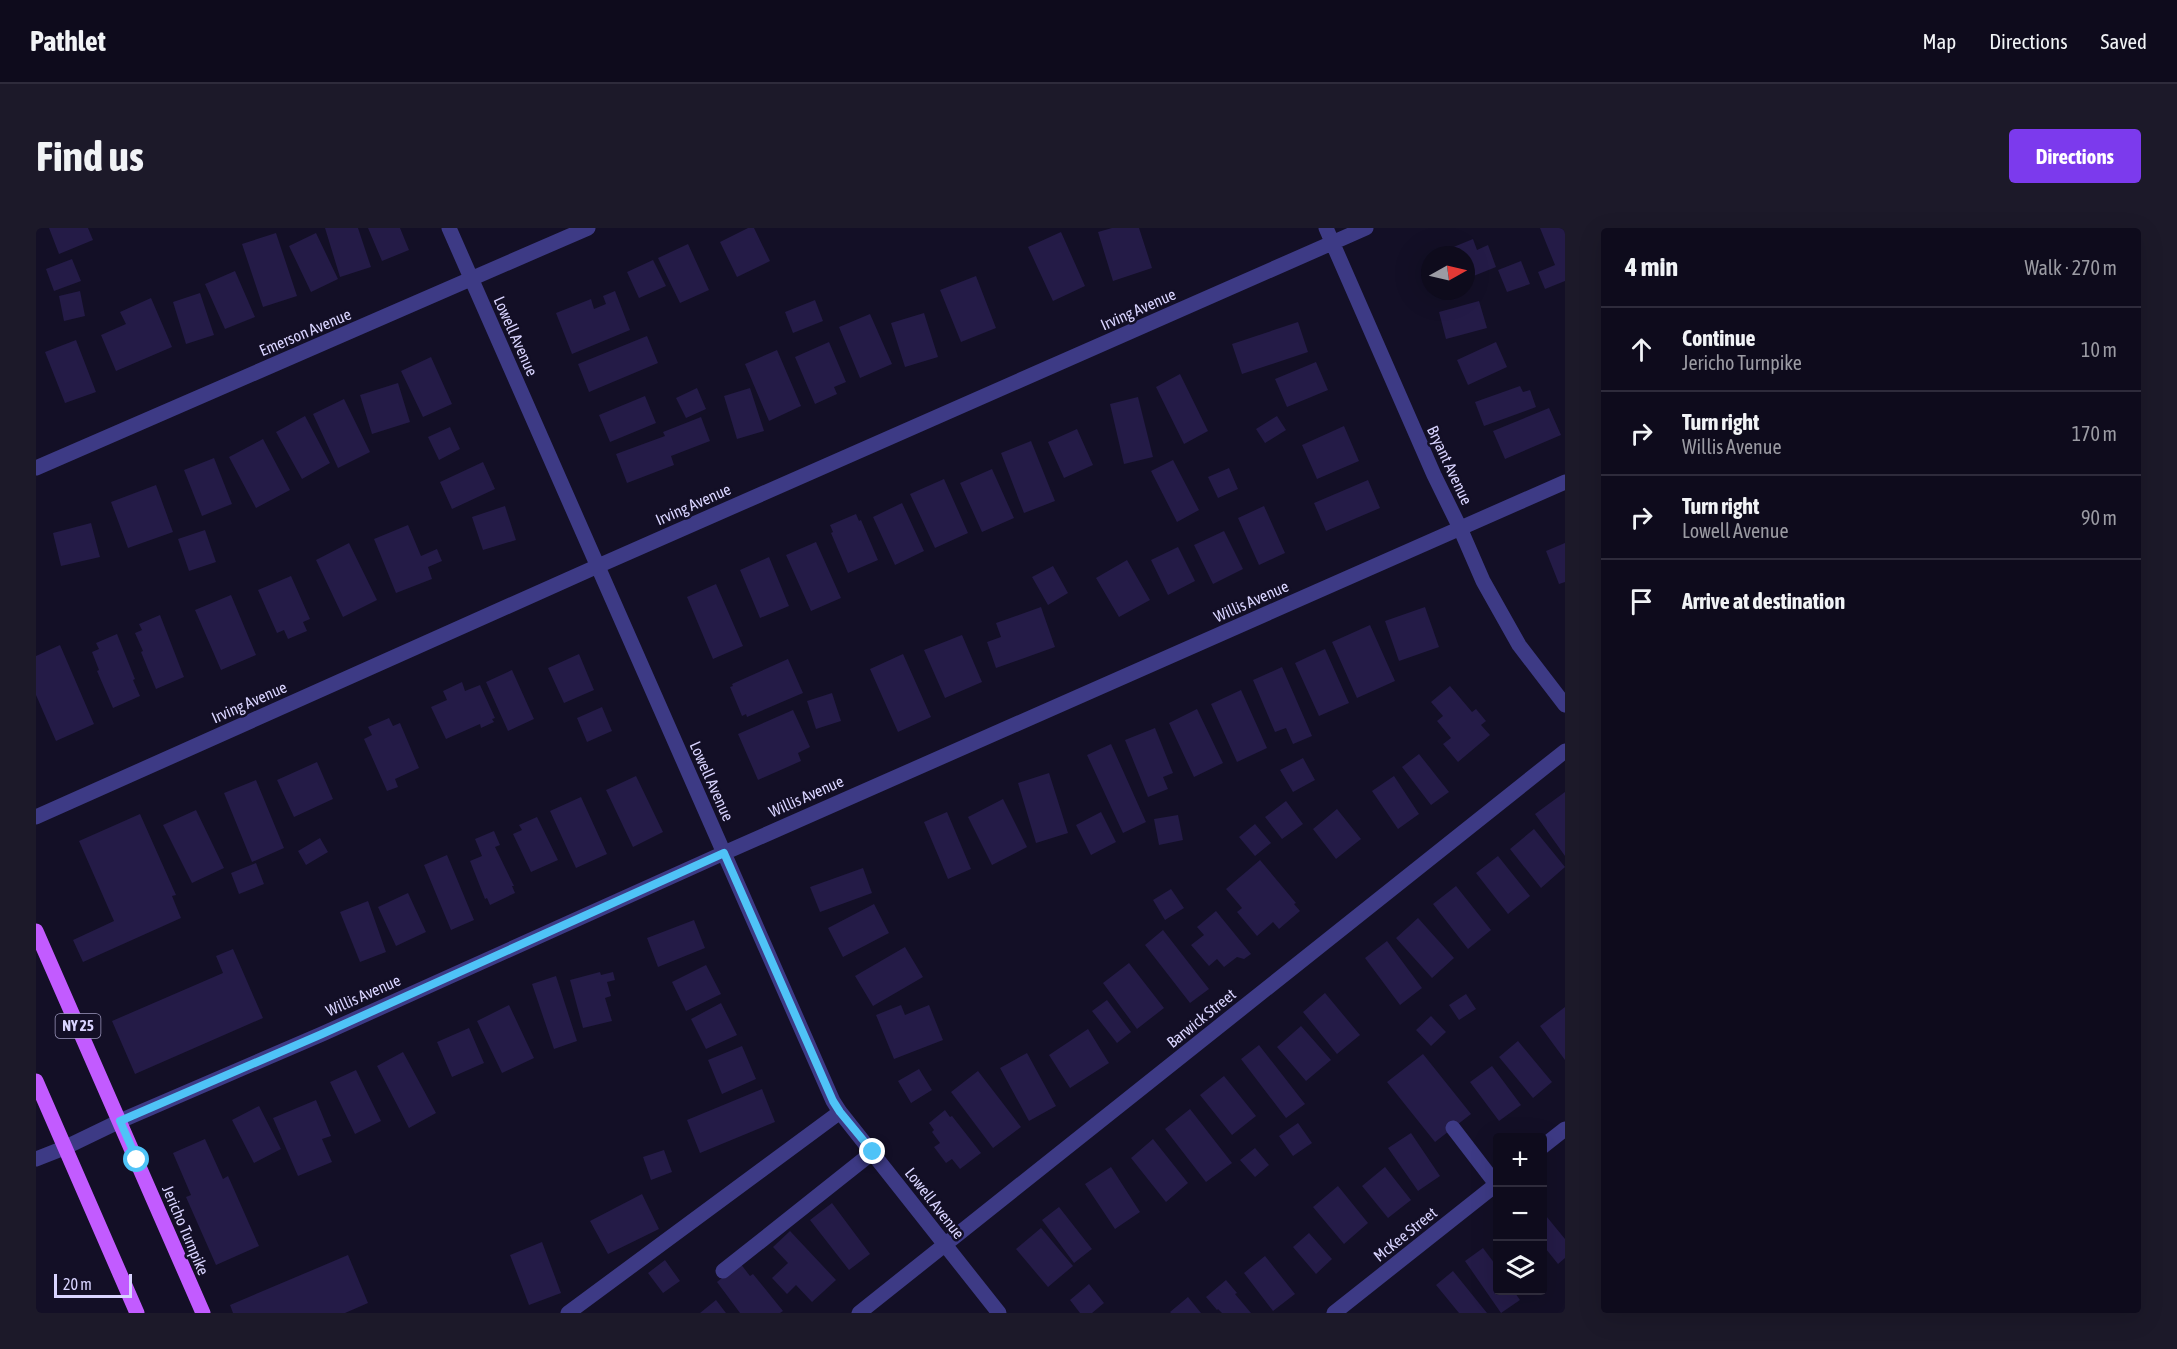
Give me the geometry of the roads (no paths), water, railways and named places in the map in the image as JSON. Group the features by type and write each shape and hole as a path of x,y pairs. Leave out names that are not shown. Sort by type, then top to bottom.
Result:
{"main road":[{"name":"Jericho Turnpike","path":"36,931 203,1313"},
{"path":"36,1081 137,1313"}],"street":[{"name":"Lowell Avenue","path":"449,228 833,1101 999,1313"},
{"name":"Emerson Avenue","path":"36,468 588,228"},
{"name":"Bryant Avenue","path":"1326,228 1483,582 1519,645 1565,705"},
{"name":"Irving Avenue","path":"36,817 598,566 1366,228"},
{"name":"Willis Avenue","path":"36,1159 1565,482"},
{"name":"Barwick Street","path":"859,1313 1565,751"},
{"path":"568,1313 840,1112"},
{"path":"1453,1128 1493,1180"},
{"path":"1547,1143 1565,1129"},
{"path":"723,1271 873,1152"},
{"name":"McKee Street","path":"1334,1313 1493,1186"}]}
